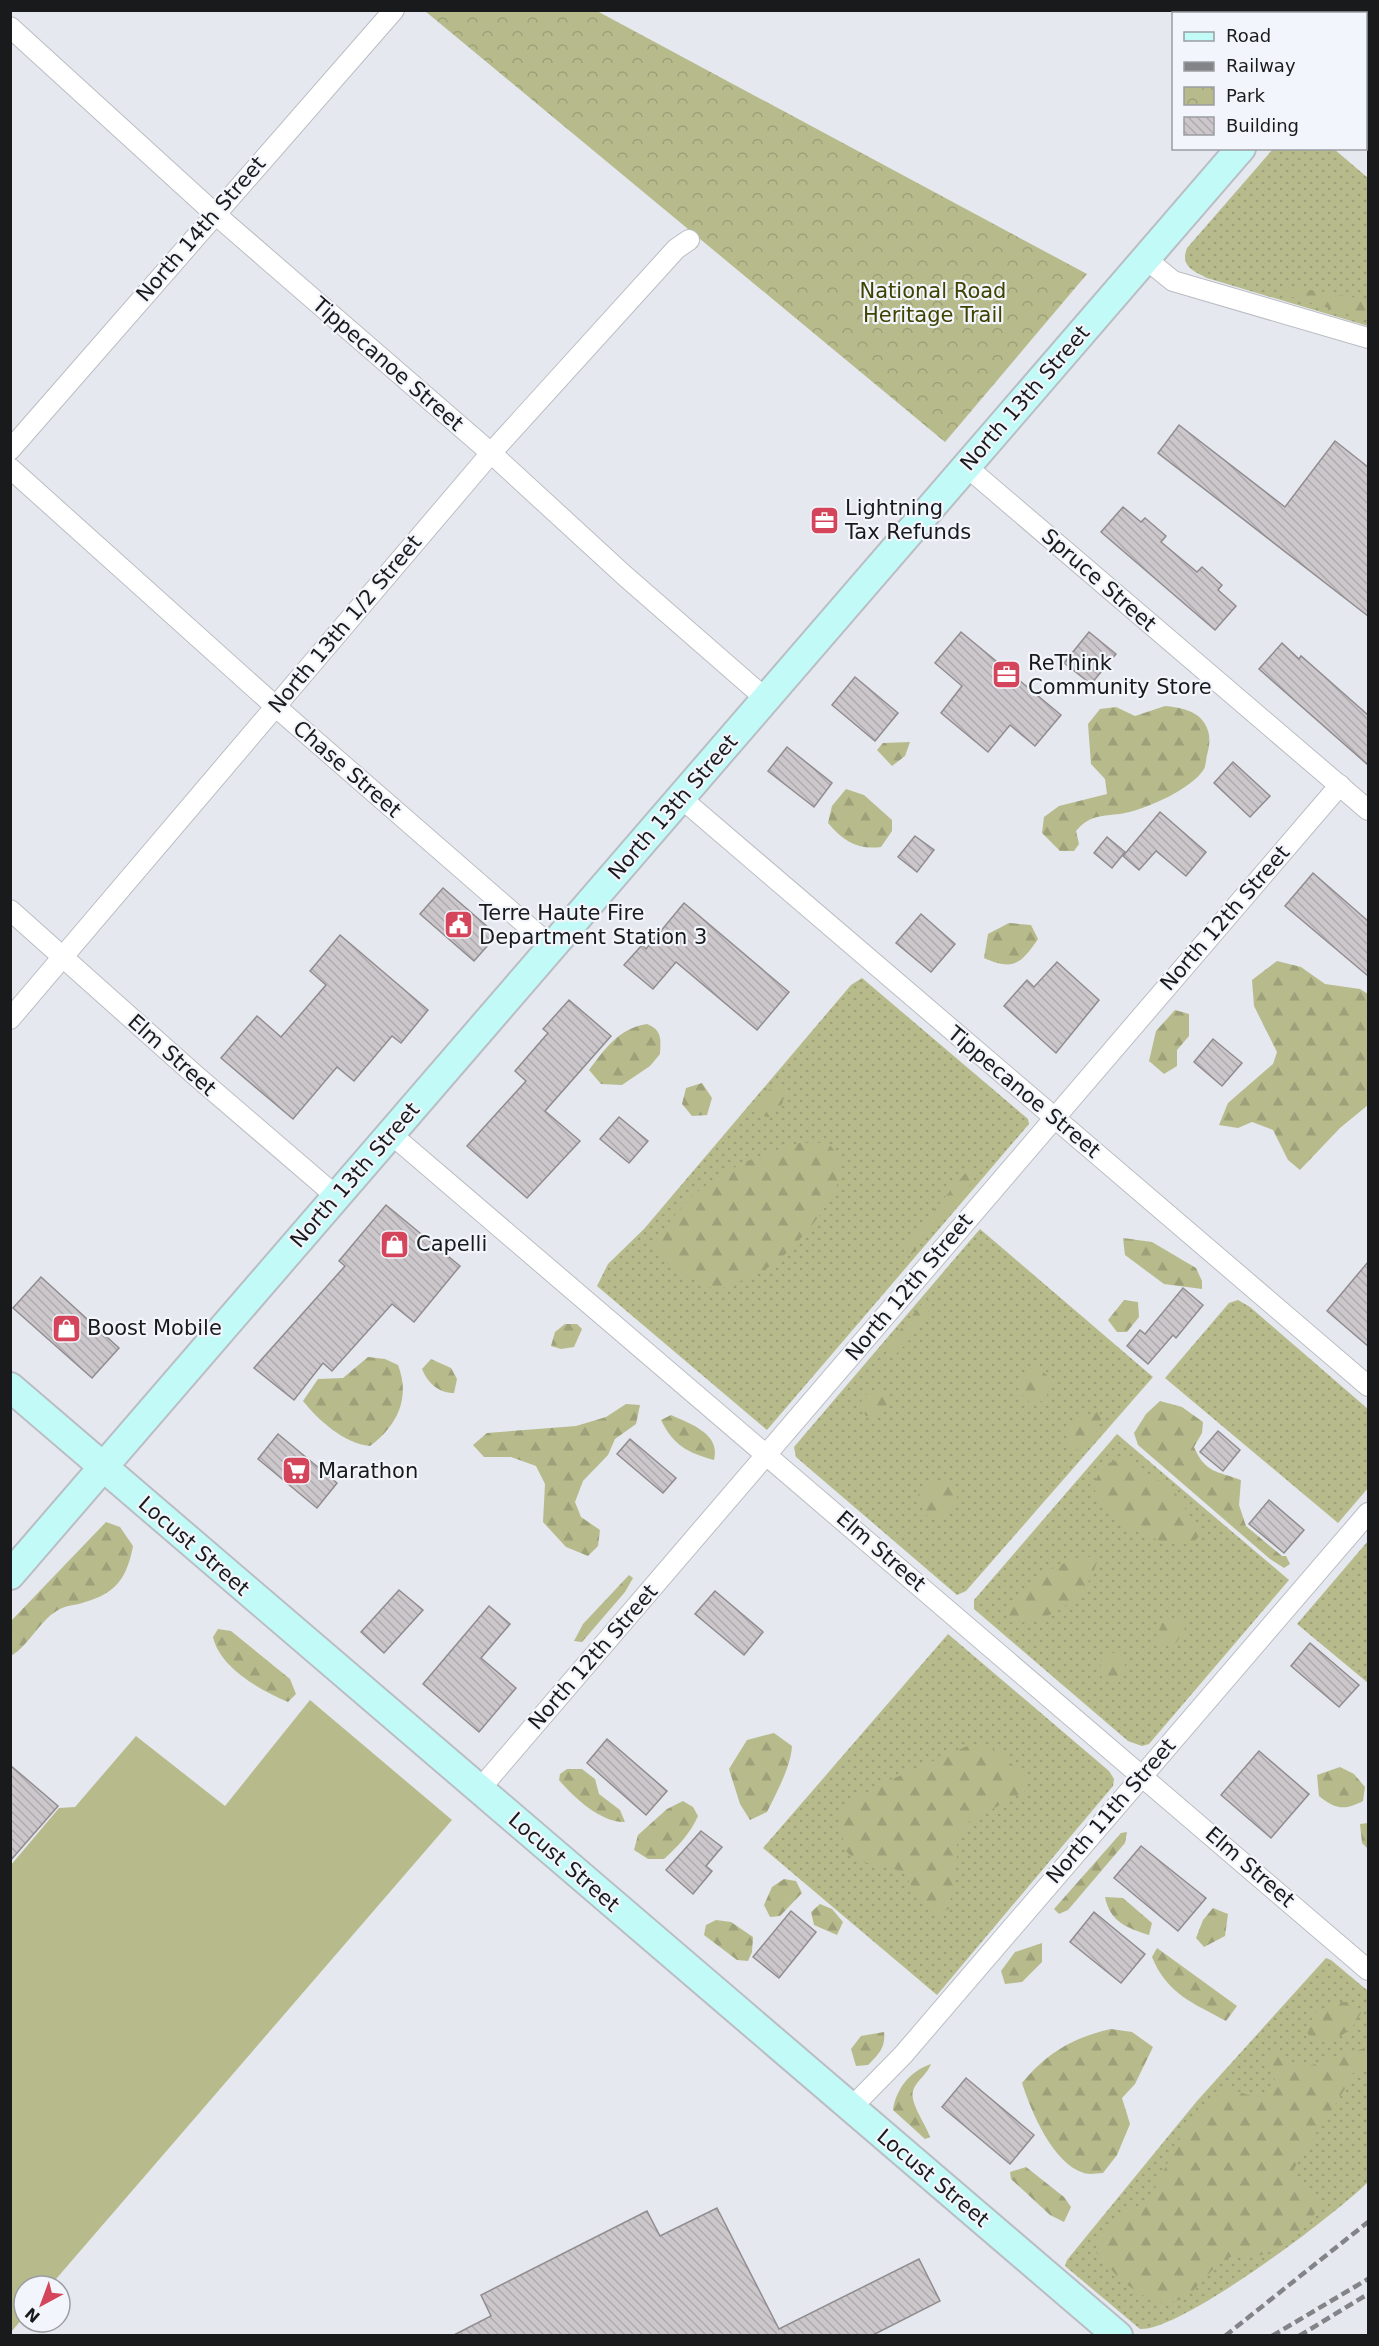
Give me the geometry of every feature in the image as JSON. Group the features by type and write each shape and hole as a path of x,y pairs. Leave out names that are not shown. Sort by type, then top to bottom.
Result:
{"main road":[{"name":"North 13th Street","path":"10,1575 1239,150"},
{"name":"Locust Street","path":"10,1387 1118,2336"}],"street":[{"name":"North 14th Street","path":"10,450 214,213 394,10"},
{"name":"Tippecanoe Street","path":"10,27 214,213 491,453 766,699"},
{"name":"North 13th 1/2 Street","path":"10,1019 491,453 676,249 689,240"},
{"path":"1146,259 1173,281 1368,338"},
{"name":"Spruce Street","path":"967,466 1368,810"},
{"name":"Chase Street","path":"10,468 275,706 552,947"},
{"name":"North 12th Street","path":"480,1790 1053,1117 1340,785"},
{"name":"Tippecanoe Street","path":"681,798 1368,1386"},
{"name":"Elm Street","path":"10,910 337,1197"},
{"name":"Elm Street","path":"391,1134 768,1454 1368,1970"},
{"name":"North 11th Street","path":"851,2108 903,2055 1368,1513"}],"green space":[{"name":"National Road Heritage Trail","path":"425,11 597,11 1087,274 945,442"},
{"path":"1272,150 1335,150 1368,178 1368,326 1207,278 1187,264 1185,254 1187,248"},
{"path":"1285,289 1319,291 1368,300 1368,320 1289,296"},
{"path":"1165,706 1193,713 1205,724 1209,747 1204,769 1190,783 1157,802 1134,811 1087,821 1076,831 1079,844 1074,851 1060,851 1042,833 1044,817 1059,806 1107,794 1105,779 1091,764 1088,724 1100,709 1116,707 1135,716"},
{"path":"910,742 905,756 892,766 877,750 883,743"},
{"path":"846,789 864,795 892,820 892,831 881,847 865,847 852,843 839,835 828,823 832,806"},
{"path":"1009,923 1031,925 1038,939 1016,963 1002,964 984,958 988,934"},
{"path":"1277,961 1301,967 1325,984 1360,989 1368,994 1368,1105 1340,1128 1300,1170 1288,1160 1273,1130 1252,1122 1238,1128 1219,1125 1228,1103 1273,1064 1277,1052 1254,1006 1252,980"},
{"path":"862,978 1028,1119 1029,1124 767,1430 597,1286 608,1264 644,1229 851,985"},
{"path":"1175,1010 1189,1014 1189,1036 1177,1050 1177,1066 1164,1074 1149,1061 1156,1031"},
{"path":"647,1024 656,1029 660,1036 660,1054 650,1066 622,1085 601,1084 589,1070 595,1062 621,1035 637,1026"},
{"path":"702,1083 712,1098 707,1115 692,1116 682,1104 686,1088"},
{"path":"779,1086 786,1091 782,1104 769,1117 756,1115 755,1105 766,1091"},
{"path":"799,1143 828,1143 839,1159 840,1172 833,1194 816,1221 776,1262 748,1278 717,1290 682,1273 660,1255 654,1247 681,1208 697,1192 733,1168 754,1158"},
{"path":"968,1170 974,1171 973,1181 912,1254 903,1254 907,1242"},
{"path":"980,1229 1153,1377 966,1591 957,1595 796,1457 794,1447"},
{"path":"1123,1238 1152,1242 1196,1268 1202,1281 1202,1289 1164,1284 1125,1255"},
{"path":"926,1299 932,1302 917,1331 895,1355 886,1353 888,1344"},
{"path":"1124,1300 1138,1302 1139,1317 1127,1332 1117,1332 1108,1320"},
{"path":"1238,1300 1250,1307 1368,1409 1368,1488 1338,1523 1165,1378 1229,1303"},
{"path":"565,1324 577,1324 582,1329 574,1347 561,1349 551,1346 555,1332"},
{"path":"368,1357 385,1359 398,1365 403,1389 402,1400 394,1420 388,1430 370,1446 351,1441 333,1430 303,1401 318,1379 343,1378"},
{"path":"431,1359 451,1368 457,1379 454,1393 438,1389 427,1379 422,1369"},
{"path":"1037,1367 1053,1380 1045,1400 1032,1404 1019,1392 1024,1376"},
{"path":"879,1390 890,1400 879,1416 866,1416 859,1405 865,1395"},
{"path":"1160,1401 1182,1407 1203,1422 1202,1433 1194,1447 1198,1456 1213,1470 1241,1480 1239,1505 1246,1526 1282,1556 1286,1556 1290,1564 1284,1568 1270,1559 1138,1445 1134,1433 1146,1414"},
{"path":"626,1404 640,1405 636,1424 615,1439 608,1455 583,1481 575,1502 581,1517 600,1530 598,1546 588,1556 566,1547 543,1522 545,1484 536,1466 511,1457 484,1457 473,1445 487,1433 576,1426 606,1417"},
{"path":"1098,1412 1102,1417 1092,1442 1083,1450 1071,1449 1066,1433 1079,1418"},
{"path":"671,1415 695,1426 709,1437 715,1451 714,1460 689,1451 676,1442 661,1420"},
{"path":"1117,1434 1289,1580 1149,1744 1142,1746 1128,1741 974,1609 974,1600"},
{"path":"1124,1459 1173,1489 1201,1534 1192,1544 1167,1544 1130,1528 1100,1505 1093,1485 1104,1464"},
{"path":"951,1481 958,1495 945,1518 927,1516 916,1498 927,1482"},
{"path":"106,1522 120,1527 133,1546 124,1575 105,1594 54,1612 11,1656 11,1621"},
{"path":"1368,1541 1368,1683 1297,1624"},
{"path":"1082,1556 1097,1558 1094,1571 1087,1584 1077,1595 1052,1614 1024,1622 1010,1622 1008,1604 1055,1567"},
{"path":"629,1575 633,1578 625,1592 582,1642 574,1641 583,1624"},
{"path":"1178,1618 1185,1629 1176,1643 1165,1647 1155,1641 1162,1623"},
{"path":"218,1629 231,1631 290,1679 296,1694 288,1702 265,1691 232,1668 217,1648 213,1637"},
{"path":"948,1634 1109,1771 1114,1779 1113,1786 937,1995 763,1848"},
{"path":"1111,1652 1122,1656 1126,1668 1117,1685 1102,1678 1100,1661"},
{"path":"310,1700 452,1820 60,2274 12,2274 11,2332 11,1865 59,1808 75,1807 136,1736 225,1806"},
{"path":"774,1733 792,1746 789,1762 767,1812 750,1820 740,1804 729,1769 747,1740"},
{"path":"972,1744 992,1748 1025,1775 1024,1792 968,1822 957,1839 957,1859 949,1909 932,1915 916,1895 904,1872 873,1863 858,1863 844,1849 840,1808 881,1784"},
{"path":"1340,1767 1354,1774 1365,1787 1363,1801 1340,1807 1330,1804 1319,1796 1317,1775"},
{"path":"567,1769 582,1769 595,1779 599,1794 620,1810 625,1822 598,1814 572,1794 559,1780 560,1774"},
{"path":"683,1801 693,1807 698,1816 687,1834 664,1859 648,1859 634,1850 638,1835 667,1809"},
{"path":"1368,1823 1368,1849 1362,1843 1360,1824"},
{"path":"1127,1832 1125,1843 1068,1910 1059,1914 1054,1909 1121,1833"},
{"path":"784,1879 796,1881 802,1893 780,1916 770,1917 764,1905 772,1887"},
{"path":"1105,1897 1123,1898 1152,1923 1149,1935 1134,1930 1115,1918 1107,1906"},
{"path":"820,1904 832,1909 843,1922 837,1935 814,1925 811,1912"},
{"path":"1213,1908 1228,1914 1225,1936 1204,1947 1196,1938 1203,1920"},
{"path":"716,1920 731,1922 753,1937 752,1952 748,1961 737,1960 704,1935 706,1925"},
{"path":"1042,1943 1042,1962 1022,1982 1005,1984 1001,1971 1015,1952"},
{"path":"1157,1948 1237,2006 1226,2021 1192,2003 1173,1989 1158,1970 1152,1957"},
{"path":"1326,1958 1368,1991 1368,2182 1292,2244 1222,2292 1189,2312 1161,2325 1140,2329 1065,2266 1067,2260 1197,2101"},
{"path":"1338,2002 1355,2002 1361,2013 1342,2035 1314,2043 1305,2029 1317,2012"},
{"path":"1111,2029 1132,2032 1153,2047 1135,2084 1122,2098 1130,2124 1117,2155 1103,2173 1086,2174 1073,2168 1053,2148 1037,2121 1022,2083 1041,2063 1061,2048 1084,2037"},
{"path":"884,2032 884,2042 878,2054 868,2065 856,2066 851,2049 861,2036"},
{"path":"1368,2047 1368,2070 1353,2073 1292,2173 1302,2188 1320,2205 1315,2214 1292,2238 1274,2250 1263,2254 1251,2257 1236,2255 1228,2258 1214,2268 1190,2293 1171,2302 1146,2297 1134,2290 1112,2271 1096,2252 1098,2234 1122,2212 1148,2202 1188,2122 1226,2087 1248,2095 1264,2097 1277,2083 1263,2060 1269,2050 1290,2062 1306,2067"},
{"path":"931,2064 913,2093 915,2105 930,2137 925,2139 893,2110 897,2095 905,2082 917,2071"},
{"path":"1026,2167 1064,2197 1071,2207 1064,2222 1050,2215 1011,2179 1010,2172"}],"building":[{"path":"1179,425 1285,507 1335,441 1368,467 1368,616 1158,453"},
{"path":"1123,507 1141,522 1145,518 1166,536 1161,542 1197,572 1202,567 1222,585 1218,590 1236,606 1215,630 1101,532"},
{"path":"961,632 1061,715 1035,746 1010,725 988,752 941,713 962,686 935,663"},
{"path":"1089,632 1116,654 1091,684 1064,663"},
{"path":"1282,643 1299,659 1301,656 1368,715 1368,765 1259,669"},
{"path":"855,677 898,713 875,741 832,705"},
{"path":"787,747 832,783 814,807 768,771"},
{"path":"1233,762 1270,796 1250,817 1214,783"},
{"path":"1160,812 1206,852 1186,876 1156,851 1139,870 1123,856"},
{"path":"915,836 934,850 917,872 898,857"},
{"path":"1107,837 1125,852 1112,868 1094,853"},
{"path":"1313,873 1368,921 1368,976 1285,906"},
{"name":"Terre Haute Fire Department Station 3","path":"443,888 497,935 474,961 420,914"},
{"path":"684,903 789,992 757,1030 676,962 653,989 624,965 642,945 646,949"},
{"path":"921,914 955,944 931,972 896,943"},
{"path":"340,935 428,1010 401,1043 392,1036 354,1081 337,1067 293,1119 221,1058 257,1016 281,1037 326,985 310,971"},
{"path":"1057,962 1099,1000 1056,1053 1004,1006 1027,980 1034,987"},
{"path":"569,1000 611,1036 545,1111 580,1141 527,1198 467,1146 526,1081 515,1071 548,1033 543,1029"},
{"path":"1213,1039 1242,1063 1222,1086 1194,1062"},
{"path":"619,1117 648,1141 629,1163 600,1139"},
{"path":"386,1205 460,1266 414,1322 392,1304 332,1371 323,1363 294,1400 254,1368 345,1266 339,1261"},
{"path":"1368,1262 1368,1346 1327,1311"},
{"name":"Boost Mobile","path":"41,1277 119,1348 92,1378 13,1308"},
{"path":"1183,1288 1203,1305 1176,1338 1173,1335 1148,1364 1127,1346 1140,1330 1145,1334"},
{"path":"1218,1431 1240,1450 1223,1471 1200,1452"},
{"name":"Marathon","path":"278,1434 337,1483 317,1508 258,1459"},
{"path":"630,1439 676,1478 663,1493 617,1454"},
{"path":"1269,1500 1304,1530 1284,1553 1249,1524"},
{"path":"399,1590 423,1610 384,1653 361,1632"},
{"path":"715,1591 763,1632 744,1655 695,1614"},
{"path":"489,1606 510,1624 481,1658 516,1688 479,1732 423,1684"},
{"path":"1310,1643 1359,1685 1339,1707 1291,1666"},
{"path":"607,1739 667,1791 646,1815 587,1763"},
{"path":"1259,1751 1309,1794 1271,1838 1221,1795"},
{"path":"10,1765 58,1806 10,1861"},
{"path":"701,1831 722,1847 706,1866 712,1871 693,1894 666,1870"},
{"path":"1141,1846 1206,1898 1178,1931 1114,1878"},
{"path":"791,1911 816,1932 779,1978 753,1957"},
{"path":"1094,1912 1145,1954 1121,1983 1070,1942"},
{"path":"966,2078 1034,2135 1010,2164 942,2107"},
{"path":"717,2208 779,2329 919,2259 940,2301 871,2336 452,2336 491,2316 481,2295 647,2211 660,2236"}],"railway":[{"path":"1225,2336 1368,2222"},
{"path":"1272,2336 1368,2279"},
{"path":"1299,2336 1368,2294"}],"place":[{"name":"Lightning Tax Refunds","path":"824,520"},
{"name":"ReThink Community Store","path":"1007,675"},
{"name":"Terre Haute Fire Department Station 3","path":"458,925"},
{"name":"Capelli","path":"395,1244"},
{"name":"Boost Mobile","path":"66,1328"},
{"name":"Marathon","path":"297,1471"}]}
